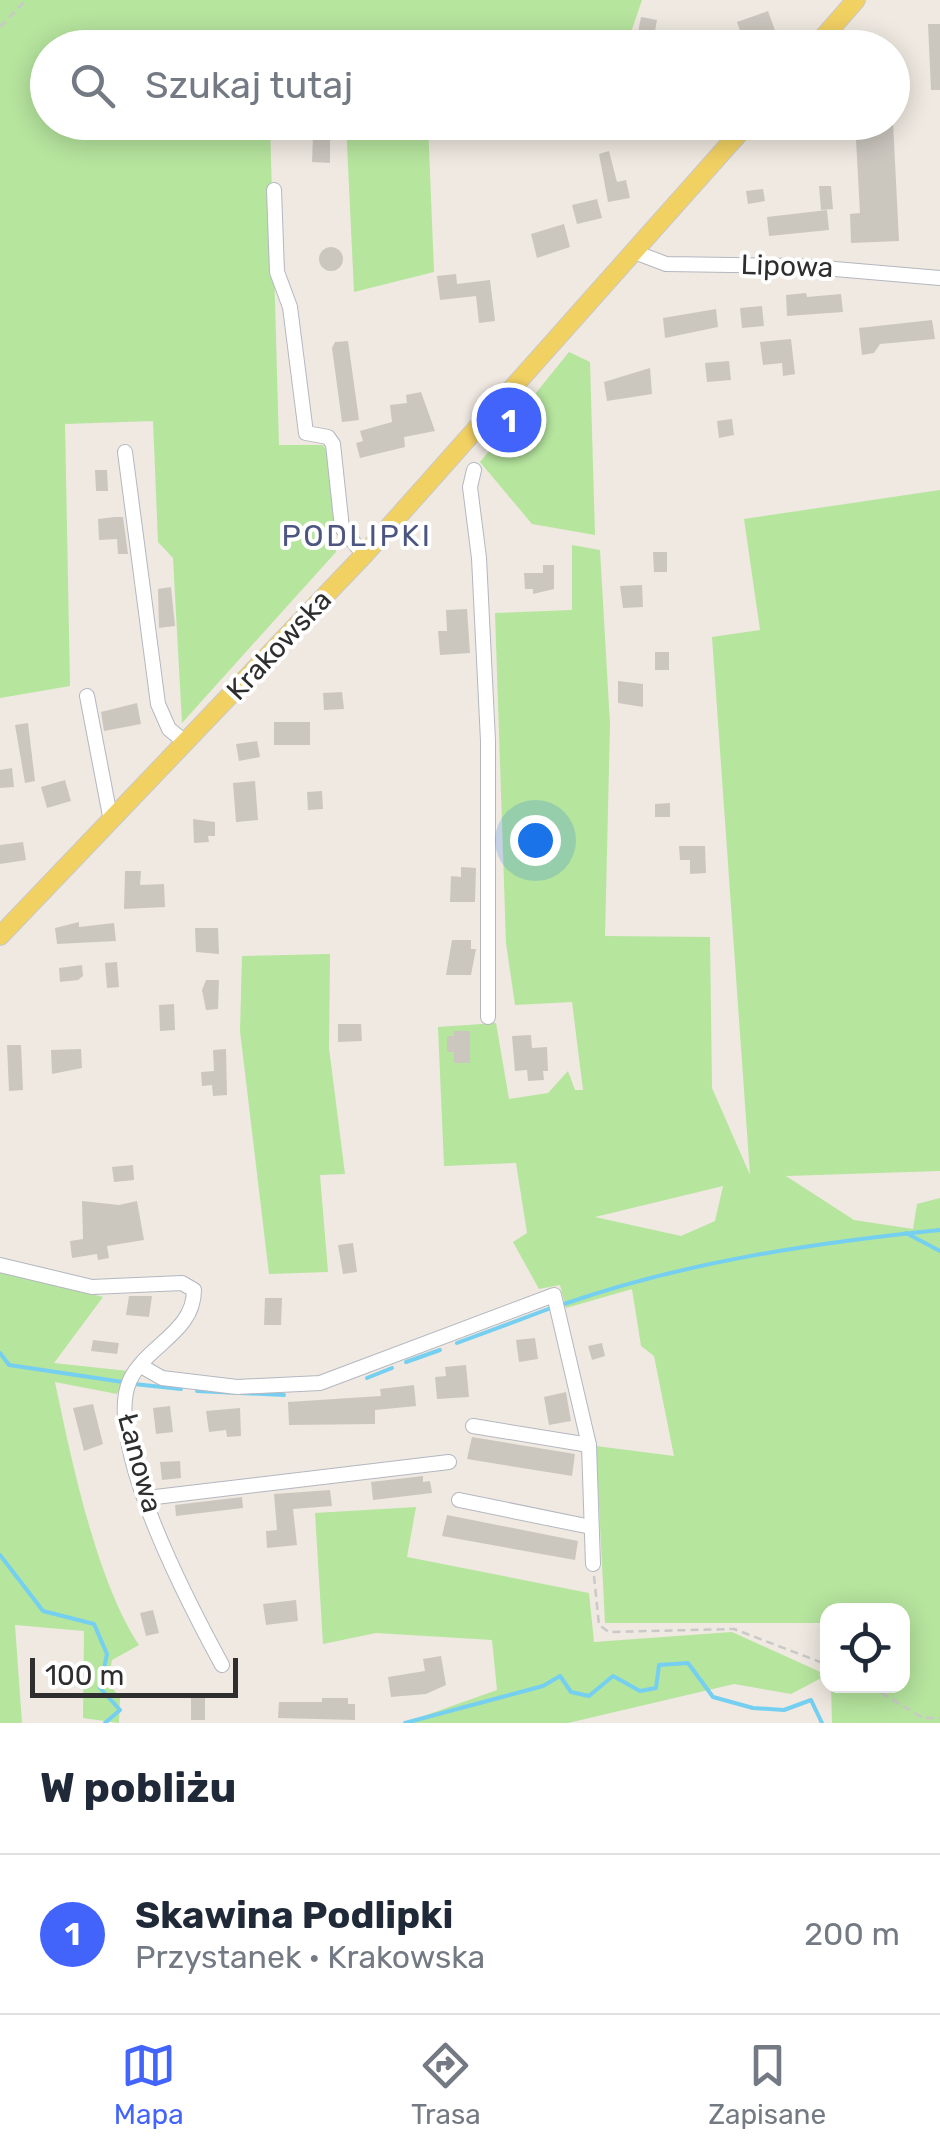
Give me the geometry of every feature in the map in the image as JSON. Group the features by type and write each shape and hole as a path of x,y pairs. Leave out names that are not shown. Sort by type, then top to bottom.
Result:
{"main road":[{"path":"830,30 856,0"},
{"name":"Krakowska","path":"0,936 364,555 637,253 734,140"}],"street":[{"path":"274,190 278,272 290,307 306,433 328,437 333,444 342,528 364,555"},
{"name":"Lipowa","path":"637,253 666,264 800,266 940,278"},
{"path":"125,452 158,704 168,728 186,744"},
{"path":"474,470 470,488 478,540 488,741 488,1016"},
{"path":"87,696 111,821"},
{"name":"Łanowa","path":"0,1265 92,1287 182,1283 194,1290 194,1307 185,1322 141,1366 123,1403 147,1498 172,1571 222,1665"},
{"path":"141,1366 162,1378 237,1387 320,1383 554,1294 589,1445 593,1564"},
{"path":"473,1426 589,1445"},
{"path":"147,1498 449,1462"},
{"path":"458,1500 592,1527"}],"path":[{"path":"0,27 26,0"},
{"path":"593,1564 599,1624 609,1632 686,1627 734,1629 820,1662"},
{"path":"881,1693 922,1718 940,1718"}],"green space":[{"path":"0,0 642,0 632,30 30,30 30,140 270,140 279,445 323,445 328,453 336,552 182,723 173,558 158,542 153,421 65,424 70,686 0,698"},
{"path":"347,140 429,140 434,272 354,292"},
{"path":"569,352 590,362 595,535 532,524 480,462"},
{"path":"940,490 940,1171 786,1176 854,1220 913,1229 917,1204 940,1198 940,1723 832,1723 831,1693 910,1693 910,1603 820,1603 820,1623 605,1623 596,1446 674,1456 654,1356 641,1346 632,1289 566,1308 560,1285 539,1289 513,1242 527,1233 516,1163 444,1166 438,1027 496,1023 509,1099 548,1093 568,1071 575,1090 583,1090 572,1002 515,1005 506,943 495,613 572,610 572,545 600,550 610,724 605,936 710,937 712,1088 750,1175 712,637 760,630 744,519","holes":["723,1186 715,1221 681,1236 595,1217"]},
{"path":"330,954 329,1048 345,1174 320,1175 328,1272 269,1274 240,1031 242,956"},
{"path":"0,1271 103,1297 54,1363 128,1371 117,1394 55,1382 98,1553 139,1645 112,1660 108,1682 120,1698 119,1723 83,1718 84,1631 15,1625 22,1723 0,1723"},
{"path":"416,1507 407,1557 589,1593 594,1642 732,1632 820,1672 820,1679 791,1694 734,1684 568,1723 404,1723 497,1690 492,1640 376,1633 323,1644 315,1513"}],"building":[{"path":"768,11 775,30 740,30 737,22"},
{"path":"641,17 657,20 655,30 638,30"},
{"path":"928,24 940,24 940,90 931,90"},
{"path":"313,140 330,140 330,163 312,162"},
{"path":"856,140 894,140 899,241 851,243 850,214 860,213"},
{"path":"609,151 617,182 626,180 630,198 608,202 599,154"},
{"path":"819,186 831,186 833,209 821,210"},
{"path":"763,189 765,201 748,204 746,191"},
{"path":"597,199 602,218 577,224 572,205"},
{"path":"827,210 829,230 769,236 767,217"},
{"path":"564,224 570,247 537,258 531,234"},
{"path":"331,247 343,259 331,271 319,259"},
{"path":"456,274 457,284 490,280 495,321 479,323 476,296 440,300 437,276"},
{"path":"806,293 807,297 841,294 843,312 787,316 786,295"},
{"path":"762,306 764,326 742,328 740,308"},
{"path":"716,309 718,327 665,338 663,318"},
{"path":"932,320 935,339 880,344 874,353 862,355 859,328"},
{"path":"791,339 795,374 783,376 782,363 763,365 760,342"},
{"path":"348,341 359,420 342,422 332,348 335,342"},
{"path":"729,361 731,380 707,382 705,363"},
{"path":"650,368 652,394 607,401 604,382"},
{"path":"421,392 435,431 404,437 405,447 360,458 356,443 363,441 360,431 392,422 390,405 407,403 406,395"},
{"path":"732,419 734,435 719,438 717,421"},
{"path":"95,470 107,470 108,491 96,491"},
{"path":"123,517 128,554 118,554 117,539 99,540 98,519"},
{"path":"653,552 667,552 667,572 654,572"},
{"path":"543,565 554,565 554,589 533,594 533,589 525,589 524,573 543,573"},
{"path":"642,585 643,607 623,608 620,586"},
{"path":"171,587 175,626 159,628 158,589"},
{"path":"467,609 470,653 440,655 438,631 447,631 446,610"},
{"path":"655,652 669,652 669,670 655,670"},
{"path":"618,681 643,684 643,707 618,703"},
{"path":"342,692 344,709 324,710 323,693"},
{"path":"137,703 141,724 104,731 101,712"},
{"path":"274,722 310,722 310,745 274,745"},
{"path":"28,723 35,781 25,783 15,725"},
{"path":"257,741 260,757 239,761 236,744"},
{"path":"12,768 14,787 0,788 0,770"},
{"path":"65,780 71,801 47,808 41,787"},
{"path":"255,781 258,820 236,822 233,783"},
{"path":"322,791 323,809 308,810 307,792"},
{"path":"670,803 670,817 655,817 655,804"},
{"path":"193,819 215,822 215,836 208,836 209,842 194,843"},
{"path":"23,842 26,860 0,864 0,845"},
{"path":"679,846 705,846 706,873 690,874 690,860 680,860"},
{"path":"461,867 476,868 475,902 450,902 451,876 461,877"},
{"path":"125,871 141,871 140,885 164,884 165,907 124,909"},
{"path":"79,922 79,927 114,923 116,941 57,944 55,928"},
{"path":"195,928 218,928 219,954 196,952"},
{"path":"452,940 471,940 471,949 476,949 471,975 446,975"},
{"path":"117,962 119,987 107,988 105,963"},
{"path":"82,965 83,976 78,980 60,982 59,968"},
{"path":"206,980 219,980 218,1009 206,1010 202,990"},
{"path":"174,1004 175,1030 160,1031 159,1005"},
{"path":"338,1024 361,1024 362,1041 338,1042"},
{"path":"454,1031 470,1031 470,1063 454,1063 454,1052 447,1052 447,1036 454,1036"},
{"path":"531,1035 532,1048 547,1047 548,1071 543,1071 544,1080 528,1081 527,1070 515,1071 512,1036"},
{"path":"7,1045 21,1045 23,1090 9,1091"},
{"path":"81,1049 82,1068 52,1074 51,1050"},
{"path":"226,1049 227,1095 213,1096 212,1085 202,1086 201,1072 214,1071 213,1050"},
{"path":"133,1165 134,1180 114,1182 112,1167"},
{"path":"82,1201 119,1205 137,1201 144,1240 107,1246 109,1258 98,1260 97,1254 72,1258 70,1241 83,1239"},
{"path":"353,1243 357,1272 343,1274 338,1245"},
{"path":"129,1296 152,1296 149,1317 126,1315"},
{"path":"265,1298 282,1298 281,1325 264,1325"},
{"path":"535,1338 538,1359 519,1362 516,1340"},
{"path":"93,1340 119,1343 117,1354 91,1351"},
{"path":"602,1343 605,1356 592,1360 588,1346"},
{"path":"466,1365 469,1397 437,1399 435,1377 446,1376 445,1367"},
{"path":"414,1385 416,1406 375,1410 375,1424 289,1425 288,1402 381,1396 380,1389"},
{"path":"566,1392 571,1421 549,1425 544,1397"},
{"path":"93,1404 103,1444 84,1451 73,1408"},
{"path":"170,1406 173,1432 156,1434 153,1408"},
{"path":"240,1408 241,1436 227,1437 226,1430 209,1432 206,1411"},
{"path":"472,1437 575,1454 572,1476 467,1459"},
{"path":"180,1461 181,1478 162,1480 160,1462"},
{"path":"423,1476 423,1482 430,1481 432,1493 373,1500 371,1482"},
{"path":"330,1490 332,1506 293,1509 297,1545 267,1548 266,1531 277,1530 274,1494"},
{"path":"242,1497 243,1508 176,1516 175,1505"},
{"path":"447,1515 578,1541 575,1560 442,1536"},
{"path":"296,1600 298,1621 266,1625 263,1604"},
{"path":"153,1610 159,1633 146,1636 140,1613"},
{"path":"441,1656 446,1685 426,1694 391,1697 388,1677 425,1671 423,1659"},
{"path":"191,1696 205,1696 205,1720 191,1720"},
{"path":"322,1698 348,1698 348,1704 355,1704 355,1720 278,1718 279,1702 322,1702"}],"waterway":[{"path":"564,1304 656,1277 750,1256 940,1230"},
{"path":"906,1233 940,1251"},
{"path":"457,1343 551,1308"},
{"path":"406,1362 440,1350"},
{"path":"0,1353 9,1365 123,1382"},
{"path":"367,1378 392,1368"},
{"path":"134,1384 181,1389"},
{"path":"197,1391 284,1395"},
{"path":"0,1555 43,1611 94,1624 107,1654 100,1688 120,1710 105,1723"},
{"path":"405,1723 543,1686 560,1676 571,1692 589,1696 613,1676 640,1691 656,1688 659,1665 688,1663 713,1697 753,1708 784,1710 811,1700 822,1723"}],"place":[{"name":"Skawina Podlipki","path":"509,420"}],"district":[{"name":"PODLIPKI","path":"357,536"}]}
